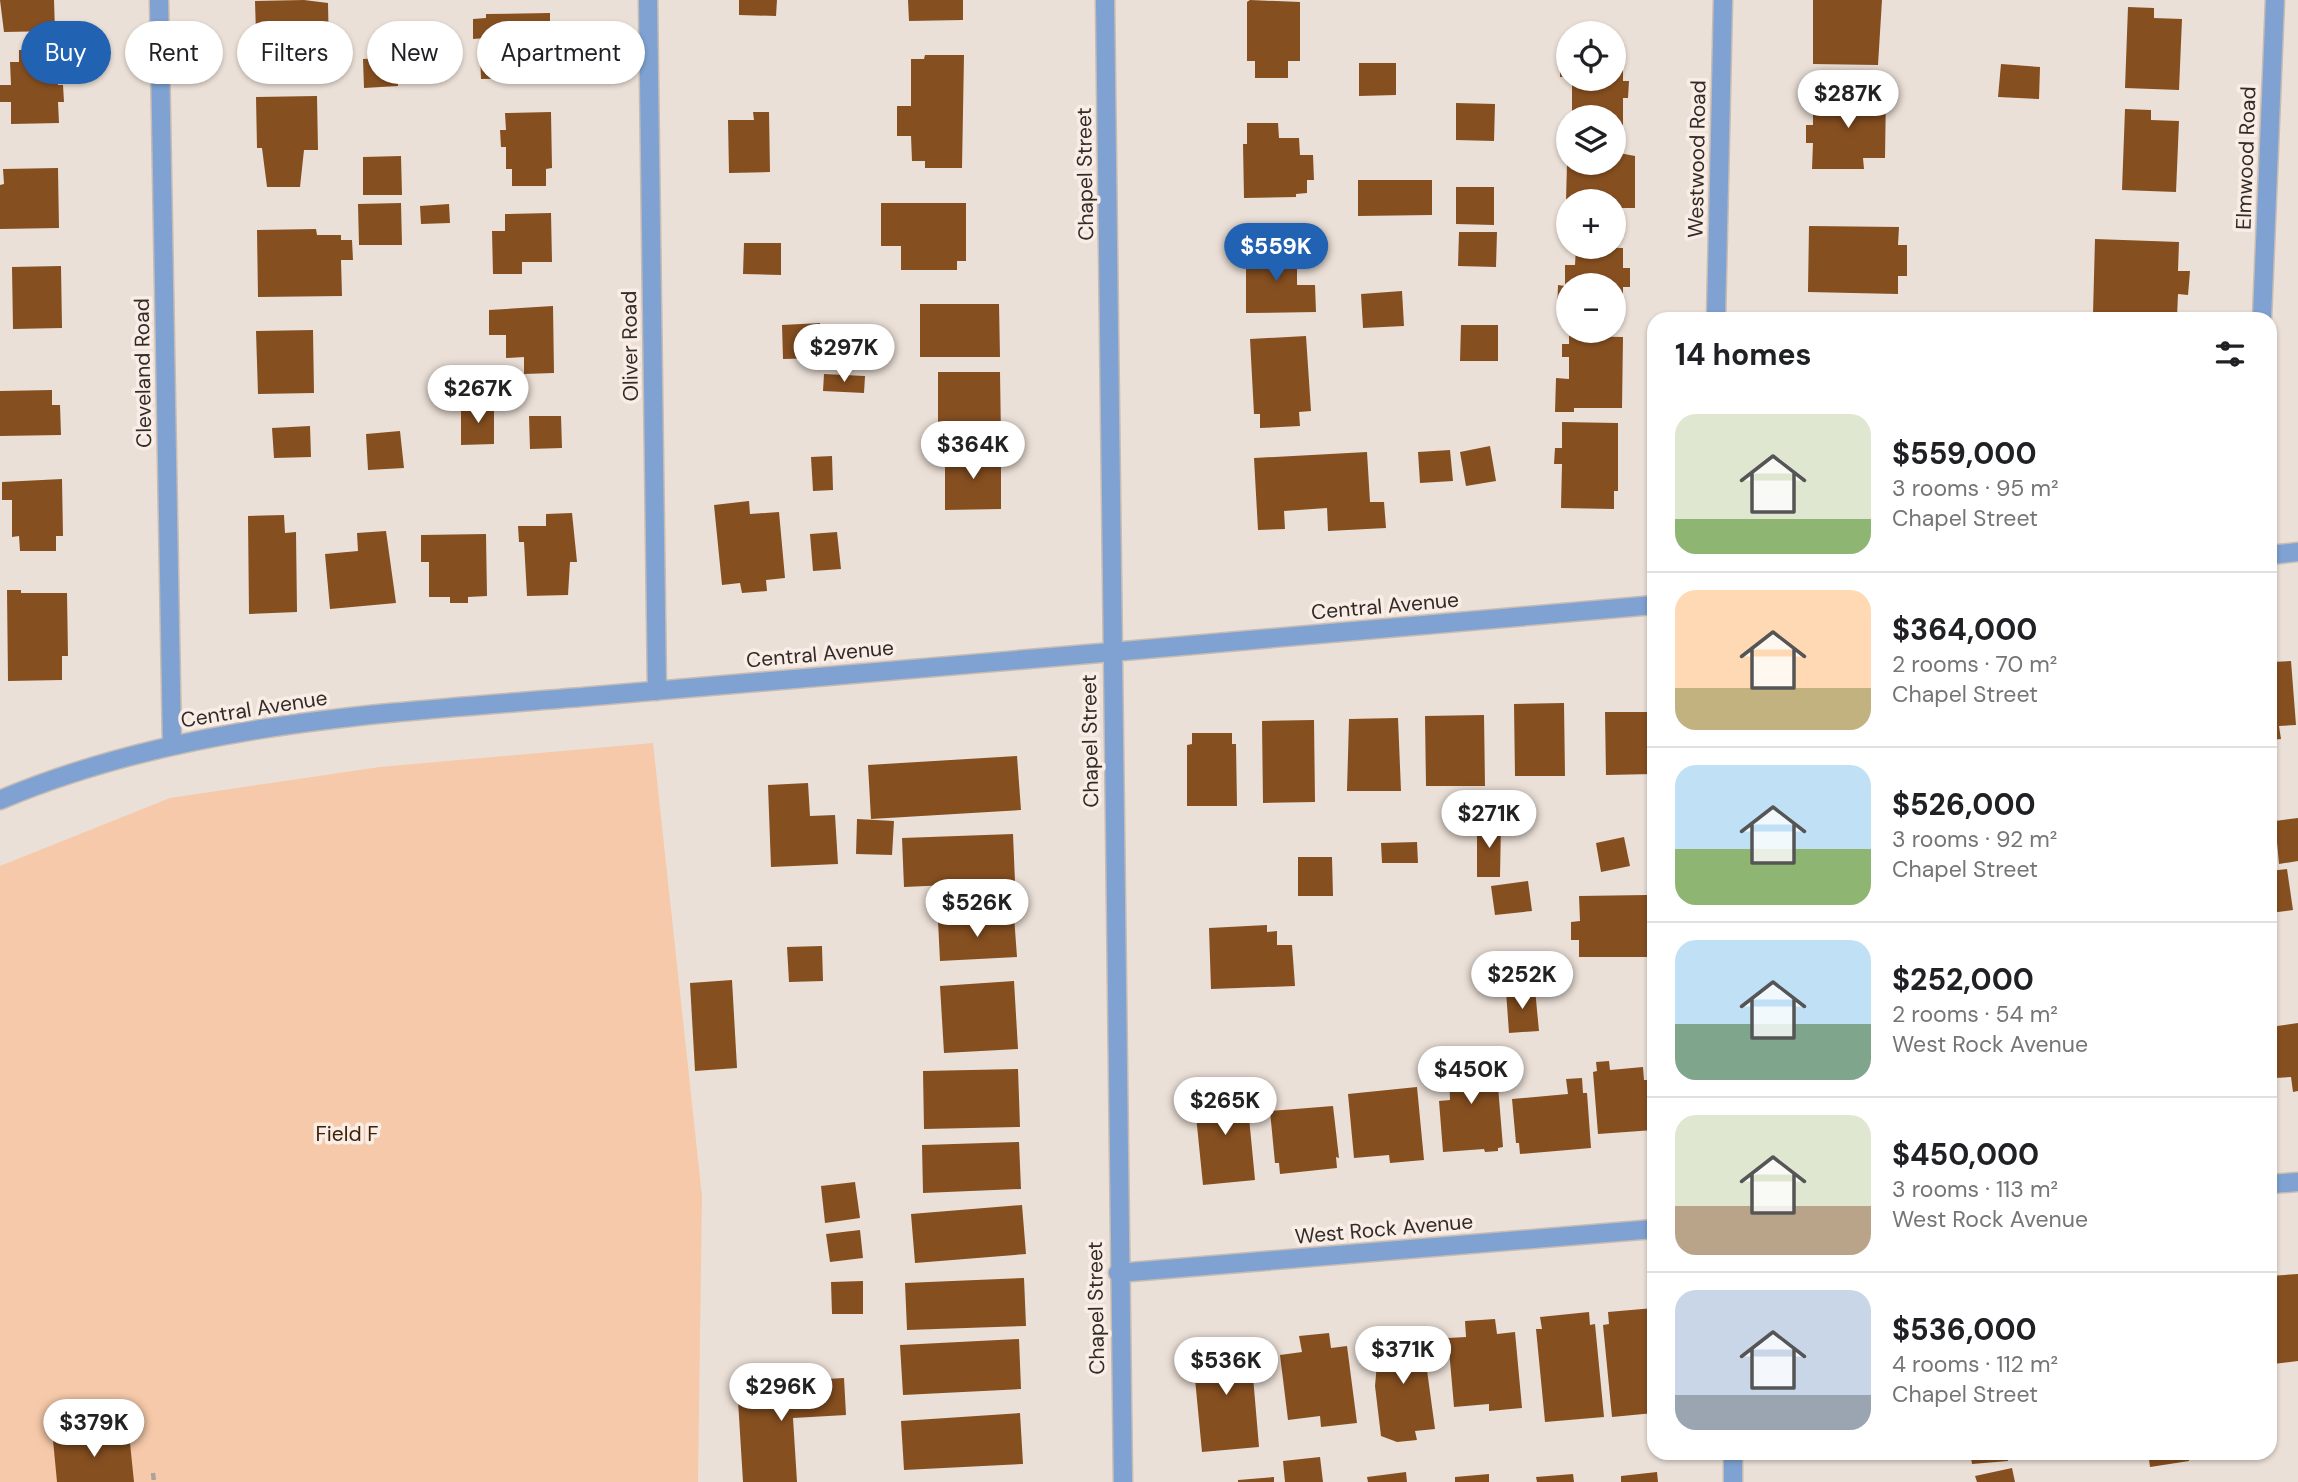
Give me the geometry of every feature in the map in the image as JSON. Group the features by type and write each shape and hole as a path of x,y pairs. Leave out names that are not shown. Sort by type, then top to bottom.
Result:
{"street":[{"name":"Cleveland Road","path":"159,0 172,745"},
{"name":"Oliver Road","path":"648,0 657,691"},
{"name":"Chapel Street","path":"1105,0 1118,1273 1123,1482"},
{"name":"Westwood Road","path":"1716,312 1723,0"},
{"name":"Elmwood Road","path":"2262,312 2275,0"},
{"path":"2277,554 2298,552"},
{"name":"Central Avenue","path":"0,800 79,770 172,745 275,726 1647,606"},
{"path":"2277,1184 2298,1182"},
{"name":"West Rock Avenue","path":"1118,1273 1647,1230"},
{"path":"1733,1460 1733,1482"}],"path":[{"path":"153,1473 154,1482"}],"green space":[{"name":"Field F","path":"653,743 702,1196 698,1482 0,1482 0,866 170,798 380,767"}],"building":[{"path":"0,0 54,0 55,21 21,21 21,32 4,32"},
{"path":"304,0 328,3 328,21 256,21 255,1"},
{"path":"739,0 777,0 776,16 739,15"},
{"path":"908,0 963,0 963,20 909,21"},
{"path":"1813,0 1882,0 1878,65 1813,64"},
{"path":"1247,2 1300,2 1300,61 1288,61 1288,78 1255,78 1255,61 1247,61"},
{"path":"2128,7 2154,8 2154,18 2182,19 2179,90 2125,88"},
{"path":"550,13 550,21 477,21 477,39 473,39 473,19 486,18 486,14"},
{"path":"21,50 21,84 63,85 64,102 58,102 59,123 11,124 11,102 0,102 0,85 11,85 10,62 19,62"},
{"path":"925,55 964,55 962,168 925,168 925,161 912,161 911,136 897,136 897,106 911,106 911,59 924,59"},
{"path":"363,59 367,59 367,84 398,86 364,88"},
{"path":"1359,63 1396,63 1396,95 1359,96"},
{"path":"2001,64 2040,67 2039,99 1998,97"},
{"path":"1626,81 1629,81 1628,98 1623,98 1623,105 1572,105 1572,91 1626,91"},
{"path":"1858,88 1886,89 1885,158 1863,158 1864,169 1812,169 1813,143 1806,143 1806,125 1813,125 1813,99 1858,99"},
{"path":"317,96 318,150 304,150 300,187 267,187 262,148 257,148 256,97"},
{"path":"1456,103 1495,104 1494,141 1456,140"},
{"path":"2125,109 2151,110 2151,120 2179,121 2176,192 2122,190"},
{"path":"551,112 552,168 546,169 546,186 512,186 512,169 506,169 506,147 501,147 500,130 506,130 505,113"},
{"path":"753,112 769,112 770,172 729,173 728,120 754,120"},
{"path":"1247,123 1278,123 1279,138 1299,138 1300,155 1313,155 1314,180 1307,180 1307,193 1296,194 1296,197 1244,198 1243,144 1247,144"},
{"path":"1626,154 1635,156 1635,208 1626,208 1626,189 1566,189 1567,175 1626,175"},
{"path":"401,156 402,195 363,195 363,157"},
{"path":"58,168 59,228 0,229 0,185 4,184 3,169"},
{"path":"1358,180 1432,180 1432,215 1358,216"},
{"path":"1456,187 1494,187 1494,225 1456,224"},
{"path":"401,203 402,245 359,245 358,204"},
{"path":"881,203 966,203 966,261 957,261 957,270 901,270 901,246 881,246"},
{"path":"449,204 450,223 421,224 420,206"},
{"path":"551,213 552,262 522,262 522,274 493,274 492,231 505,231 505,214"},
{"path":"1809,226 1899,227 1898,245 1907,245 1907,276 1898,276 1898,294 1808,292"},
{"path":"316,229 317,235 341,235 341,240 352,240 353,260 341,260 342,296 258,297 257,230"},
{"path":"1459,232 1497,232 1496,267 1458,266"},
{"path":"2095,239 2179,242 2178,271 2190,271 2188,295 2178,294 2177,312 2093,312"},
{"path":"744,243 781,243 781,275 743,274"},
{"path":"1246,249 1297,249 1297,285 1315,285 1316,312 1246,313"},
{"path":"1575,259 1623,259 1623,268 1630,268 1630,287 1626,287 1626,273 1565,273 1565,265 1575,265"},
{"path":"61,266 62,328 13,329 12,267"},
{"path":"1402,291 1404,326 1363,328 1361,294"},
{"path":"920,304 999,304 1000,357 920,357"},
{"path":"553,306 554,373 524,374 524,357 506,358 506,335 489,335 489,310"},
{"path":"820,323 821,358 783,359 782,325"},
{"path":"1461,325 1498,325 1498,361 1460,361"},
{"path":"313,330 314,393 258,394 256,331"},
{"path":"1306,336 1311,411 1299,412 1300,426 1260,428 1260,414 1254,414 1250,339"},
{"path":"1623,343 1622,408 1574,408 1574,412 1555,412 1556,378 1569,379 1569,357 1562,357 1562,344"},
{"path":"938,372 1000,372 1001,438 938,438"},
{"path":"824,374 865,376 864,393 823,391"},
{"path":"52,390 52,405 60,405 61,435 0,436 0,391"},
{"path":"494,405 494,444 461,445 461,406"},
{"path":"529,416 561,416 562,448 530,449"},
{"path":"1562,422 1618,423 1618,491 1614,491 1614,509 1561,508 1562,464 1554,464 1555,448 1562,448"},
{"path":"310,426 311,457 274,458 272,428"},
{"path":"400,431 404,468 368,470 366,434"},
{"path":"1490,446 1496,481 1466,486 1460,452"},
{"path":"1450,450 1453,481 1420,483 1418,452"},
{"path":"1001,452 1001,509 945,510 945,453"},
{"path":"1367,452 1370,502 1384,502 1386,528 1328,531 1327,508 1284,511 1285,529 1258,530 1254,458"},
{"path":"832,456 833,490 813,491 811,457"},
{"path":"62,479 63,536 56,536 56,551 20,551 19,536 12,537 12,500 2,500 2,482"},
{"path":"749,501 750,514 779,512 785,578 766,580 767,591 742,593 740,583 722,585 714,505"},
{"path":"572,513 577,562 570,562 568,595 527,596 524,542 519,542 518,526 546,526 546,514"},
{"path":"284,515 285,533 296,532 297,612 249,614 248,516"},
{"path":"386,531 396,603 330,609 325,554 358,551 357,533"},
{"path":"837,532 841,569 813,571 810,534"},
{"path":"486,534 487,596 468,597 468,603 450,603 450,597 429,597 429,562 421,562 421,535"},
{"path":"7,590 21,590 21,593 67,593 68,656 62,656 62,680 8,681"},
{"path":"2291,661 2296,725 2279,726 2281,739 2277,739 2277,662"},
{"path":"1564,703 1565,776 1515,776 1514,704"},
{"path":"1605,712 1647,712 1647,774 1606,775"},
{"path":"1484,715 1485,786 1426,786 1425,716"},
{"path":"1398,718 1401,791 1347,791 1349,719"},
{"path":"1314,720 1315,802 1263,803 1262,721"},
{"path":"1192,733 1232,733 1232,744 1236,744 1237,806 1187,806 1187,745 1192,744"},
{"path":"1017,756 1021,810 871,819 868,765"},
{"path":"808,783 810,816 835,815 838,864 771,867 768,785"},
{"path":"2298,818 2298,861 2279,864 2277,821"},
{"path":"857,819 894,821 892,855 856,854"},
{"path":"1477,823 1501,823 1500,877 1477,877"},
{"path":"1013,834 1015,882 904,887 902,838"},
{"path":"1624,837 1630,866 1601,872 1596,843"},
{"path":"1417,842 1418,863 1382,863 1381,843"},
{"path":"1298,857 1332,857 1333,896 1298,896"},
{"path":"2287,869 2293,910 2277,912 2277,870"},
{"path":"1528,881 1532,911 1495,915 1491,886"},
{"path":"1647,895 1647,957 1579,957 1579,940 1571,940 1571,922 1580,921 1579,896"},
{"path":"1014,916 1017,957 940,961 938,921"},
{"path":"1267,925 1267,932 1277,931 1277,945 1292,945 1295,986 1211,989 1209,928"},
{"path":"822,946 823,981 789,982 787,947"},
{"path":"732,980 737,1068 695,1071 690,983"},
{"path":"1014,981 1018,1049 944,1053 940,986"},
{"path":"1535,989 1539,1031 1509,1033 1506,991"},
{"path":"2298,1023 2298,1091 2293,1092 2291,1077 2277,1078 2277,1026"},
{"path":"1474,1049 1475,1064 1496,1062 1503,1147 1498,1148 1498,1151 1485,1152 1484,1149 1443,1152 1439,1101 1450,1100 1448,1052"},
{"path":"1609,1061 1610,1070 1643,1067 1644,1080 1647,1080 1647,1130 1598,1134 1593,1072 1597,1071 1596,1062"},
{"path":"1018,1069 1020,1127 924,1129 923,1071"},
{"path":"1582,1078 1583,1093 1587,1093 1591,1148 1520,1154 1519,1143 1516,1143 1512,1099 1568,1094 1566,1079"},
{"path":"1246,1086 1255,1180 1203,1185 1195,1106 1208,1105 1207,1090"},
{"path":"1417,1087 1424,1160 1390,1163 1389,1155 1354,1158 1348,1094"},
{"path":"1333,1106 1339,1158 1336,1157 1337,1168 1280,1174 1279,1163 1275,1163 1270,1111"},
{"path":"1019,1142 1021,1189 923,1193 922,1145"},
{"path":"855,1182 860,1218 825,1223 821,1186"},
{"path":"1022,1205 1026,1254 915,1263 911,1214"},
{"path":"860,1230 863,1258 830,1262 826,1234"},
{"path":"2298,1274 2298,1361 2277,1364 2277,1276"},
{"path":"1024,1278 1026,1326 907,1330 905,1283"},
{"path":"863,1281 863,1314 832,1314 831,1282"},
{"path":"1647,1309 1647,1414 1612,1417 1603,1325 1609,1324 1608,1312"},
{"path":"1589,1312 1590,1325 1595,1324 1604,1417 1545,1422 1536,1329 1542,1329 1540,1317"},
{"path":"1495,1319 1497,1334 1515,1332 1522,1408 1489,1411 1489,1404 1454,1407 1448,1338 1466,1337 1465,1321"},
{"path":"1421,1326 1435,1429 1415,1431 1417,1440 1397,1442 1381,1436 1375,1386 1379,1341 1390,1340 1389,1330"},
{"path":"1329,1333 1331,1348 1347,1346 1357,1423 1321,1427 1320,1416 1288,1420 1280,1355 1302,1352 1299,1336"},
{"path":"1019,1339 1021,1389 903,1395 900,1345"},
{"path":"1245,1341 1246,1353 1251,1353 1259,1447 1202,1452 1193,1358 1197,1358 1196,1346"},
{"path":"844,1378 846,1415 793,1418 797,1482 743,1482 737,1384"},
{"path":"1020,1413 1023,1464 904,1470 901,1421"},
{"path":"129,1433 134,1482 57,1482 53,1440"},
{"path":"1320,1457 1323,1482 1285,1482 1283,1461"},
{"path":"1971,1460 2008,1461 1972,1464"},
{"path":"2149,1460 2189,1460 2189,1461 2150,1467"},
{"path":"2012,1468 2015,1482 1977,1482 1975,1476"},
{"path":"1406,1472 1407,1482 1368,1482 1367,1477"},
{"path":"1657,1472 1658,1482 1621,1482 1621,1476"},
{"path":"1489,1474 1489,1482 1455,1482 1455,1477"},
{"path":"1573,1474 1574,1482 1537,1482 1536,1477"},
{"path":"1274,1477 1274,1482 1238,1482 1238,1480"}]}
